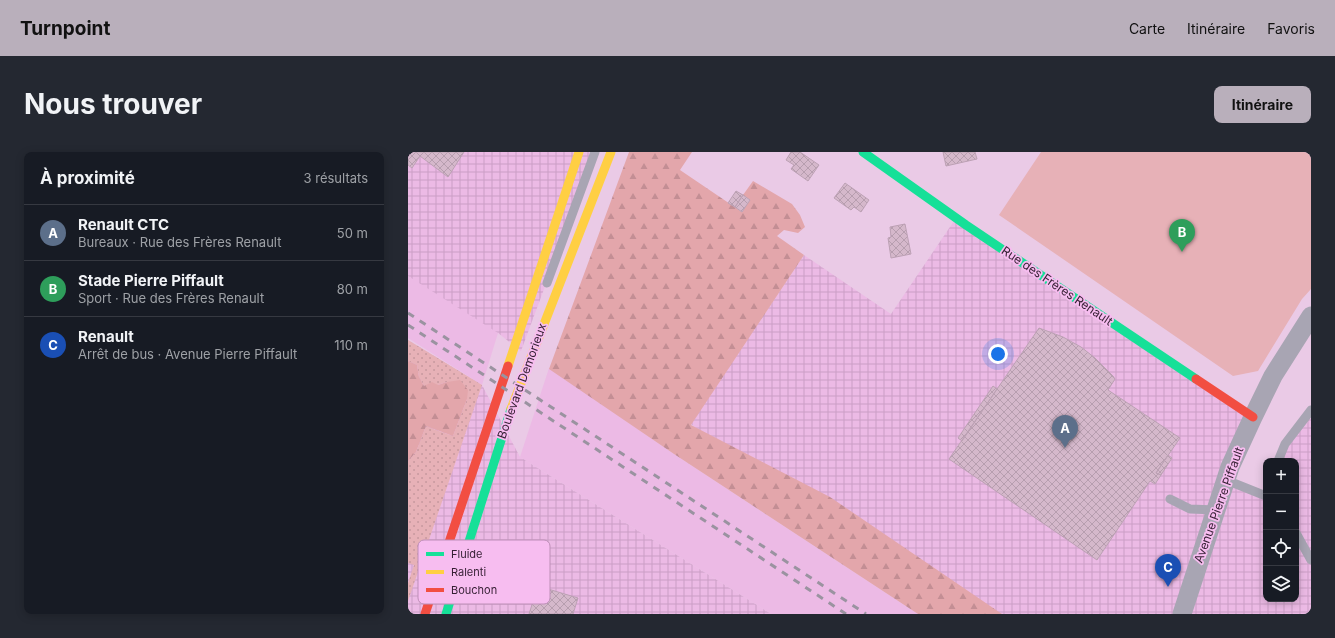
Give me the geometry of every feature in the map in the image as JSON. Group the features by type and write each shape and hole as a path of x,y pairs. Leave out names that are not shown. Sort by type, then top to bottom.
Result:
{"main road":[{"name":"Boulevard Demorieux","path":"450,540 579,152"},
{"name":"Boulevard Demorieux","path":"469,540 512,404 611,152"},
{"name":"Rue des Frères Renault","path":"863,152 966,225 1253,417"},
{"name":"Boulevard Demorieux","path":"425,614 428,604"},
{"name":"Boulevard Demorieux","path":"446,614 449,604"}],"street":[{"name":"Avenue Pierre Piffault","path":"1182,614 1226,480 1253,417 1273,376 1311,316"}],"lane":[{"path":"543,292 595,152"},
{"path":"459,540 509,386 535,314"},
{"path":"1279,458 1285,444 1311,410"},
{"path":"1226,480 1263,495"},
{"path":"1170,499 1190,509 1216,510"},
{"path":"1299,538 1311,560"}],"shaded area":[{"path":"408,152 498,333 482,385 408,338"},
{"path":"408,152 595,152 521,351 498,333 408,276"},
{"path":"1041,152 1311,152 1311,289 1302,299 1258,371 1233,376 999,215"},
{"path":"956,218 1253,417 1226,479 1263,495 1263,602 1299,602 1299,458 1280,458 1311,410 1311,614 918,614 691,424 804,255 891,314"},
{"path":"408,340 482,385 520,457 771,614 408,614"},
{"path":"408,340 482,385 429,540 418,540 418,572 408,601 408,583 414,565 408,563 408,461 416,452 426,426 453,436 467,399 447,382 438,385 424,386 419,377 417,365 408,361"},
{"path":"549,368 674,454 918,614 771,614 520,457"}],"green space":[{"path":"629,152 692,152 680,170 742,212 750,200 743,195 753,181 792,204 800,215 805,227 798,233 784,230 777,236 804,255 691,425 830,497 1002,614 918,614 674,454 549,369"},
{"path":"408,361 417,365 419,377 424,386 432,382 438,385 460,380 468,390 467,399 453,436 426,426 416,452 408,461"}],"building":[{"path":"408,152 464,152 448,177 420,156 412,168 408,165"},
{"path":"791,152 800,152 819,165 808,181 791,169 794,165 786,160"},
{"path":"943,152 975,152 977,159 946,166"},
{"path":"845,183 869,200 861,212 854,207 851,210 834,198"},
{"path":"736,191 743,195 735,207 728,203"},
{"path":"743,195 750,200 742,212 735,207"},
{"path":"905,224 911,254 891,258 888,238 891,237 890,227"},
{"path":"1039,328 1063,337 1081,347 1095,358 1115,379 1108,390 1180,438 1156,473 1161,475 1155,484 1150,481 1097,560 949,459"},
{"path":"993,386 997,389 962,441 958,438"},
{"path":"1168,455 1172,458 1161,475 1156,473"},
{"path":"550,590 578,598 573,614 529,614 532,604 550,604"}],"railway":[{"path":"408,313 866,614"},
{"path":"408,325 846,614"}],"traffic: fast":[{"path":"863,152 966,225 1196,379"},
{"path":"469,540 511,409"},
{"path":"446,614 449,604"}],"traffic: slow":[{"path":"508,366 579,152"},
{"path":"511,409 611,152"}],"traffic: jam":[{"path":"450,540 508,366"},
{"path":"1196,379 1253,417"},
{"path":"425,614 428,604"}],"place":[{"name":"Stade Pierre Piffault","path":"1182,252"},
{"name":"Renault CTC","path":"1065,448"},
{"name":"Renault","path":"1168,587"}]}
